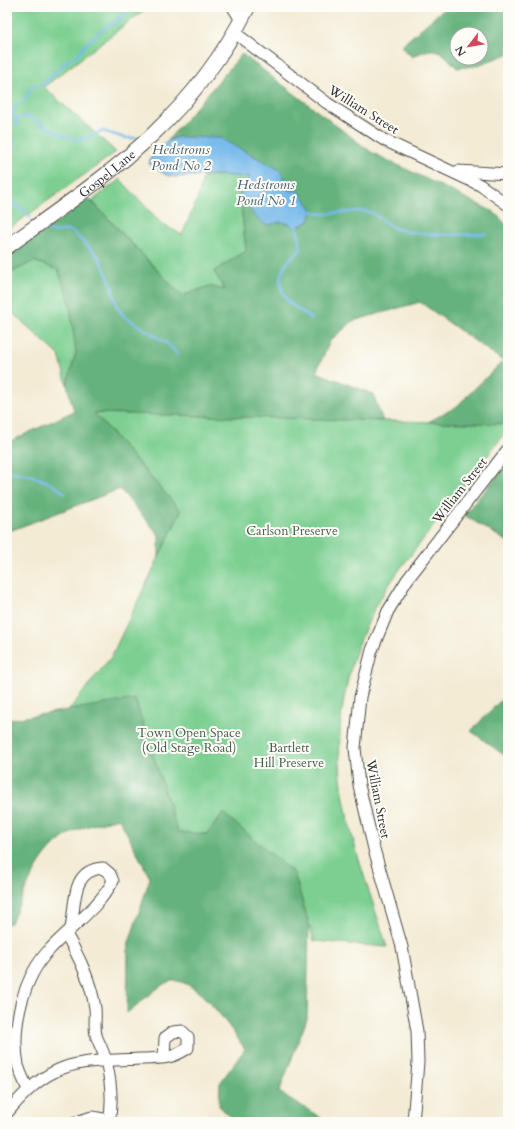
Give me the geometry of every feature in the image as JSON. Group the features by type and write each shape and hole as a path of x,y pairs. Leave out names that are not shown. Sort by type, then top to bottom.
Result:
{"main road":[{"name":"Gospel Lane","path":"7,247 107,175 156,133 202,82 242,20 248,7"}],"street":[{"path":"233,7 242,20"},
{"name":"William Street","path":"234,33 327,103 384,140 480,185 508,205"},
{"path":"452,171 508,174"},
{"name":"William Street","path":"413,1122 418,1062 417,1031 402,947 374,849 359,785 355,748 360,697 372,650 388,611 407,580 508,449"},
{"path":"28,1090 18,1065 16,1035 20,1004 37,968 49,950 68,931 108,891 113,881 110,874 103,868 94,868 85,875 74,892 74,916 68,931 88,979 95,1008 96,1034 106,1060 111,1086 111,1109 109,1121 92,1117 76,1122"},
{"path":"7,1113 38,1081 55,1070 93,1060 164,1058"}],"green space":[{"path":"7,7 148,7 44,87 116,152 7,230"},
{"path":"446,7 508,7 508,54 489,61 489,26 449,26 449,60 442,53 433,50 420,53 412,57 401,46"},
{"path":"242,54 371,152 494,212 508,226 508,424 428,422 456,407 503,361 420,302 353,321 330,341 316,372 373,394 383,421 94,413 181,511 159,557 159,535 120,489 7,532 7,441 11,441 74,411 67,385 76,352 69,299 58,270 34,261 7,275 7,257 89,199 182,296 209,286 225,290 214,271 246,251 240,196 256,216 267,225 280,222 291,224 288,190 280,170 227,142 178,137 168,140"},
{"path":"455,66 475,66 457,68"},
{"path":"234,175 251,177 241,187 240,196 246,251 214,271 225,291 209,286 182,296 92,201 120,179 161,223 182,235 199,194 203,176"},
{"path":"34,261 58,270 69,299 76,352 67,385 59,355 7,308 7,275"},
{"name":"Carlson Preserve","path":"94,413 508,424 508,429 403,565 385,591 361,638 346,688 340,741 340,767 343,793 356,851 387,947 314,941 294,873 207,834 195,834 184,842 69,710 111,657 181,511"},
{"path":"508,463 508,542 464,515"},
{"path":"508,693 508,758 471,731"},
{"path":"135,699 178,832 207,834 223,813 294,873 309,925 307,1019 279,1092 328,1122 236,1122 219,1106 220,1083 245,1049 212,1005 190,986 179,981 168,982 154,991 127,1013 128,946 150,878 119,818 91,825 75,831 63,838 52,848 35,871 11,923 7,924 7,720"}],"water":[{"path":"178,137 220,138 280,170 288,190 299,191 312,210 309,221 295,228 291,224 280,222 267,225 263,223 252,212 240,196 241,187 250,177 214,175 175,177 166,175 149,164 150,159 159,147"}],"waterway":[{"path":"17,126 16,119 11,113 17,105 27,98 28,91 34,86 42,85 68,60 77,56 86,44 95,36 112,23 122,19 119,17 134,7"},
{"path":"16,119 21,117 31,118 50,129 71,138 81,140 103,131 125,138 136,138"},
{"path":"7,173 9,167 9,156 14,141"},
{"path":"7,197 30,217"},
{"path":"310,211 323,214 362,211 372,213 394,228 407,232 443,235 485,234"},
{"path":"296,224 301,247 300,251 288,261 281,274 280,280 284,295 291,304 311,319"},
{"path":"45,228 52,232 69,230 74,233 99,257 110,281 117,307 124,316 168,344 178,355"},
{"path":"7,471 30,475 48,482 65,493"}],"water label":[{"name":"Hedstroms Pond No 2","path":"181,158"},
{"name":"Hedstroms Pond No 1","path":"266,192"}],"park label":[{"name":"Town Open Space (Old Stage Road)","path":"189,740"},
{"name":"Bartlett Hill Preserve","path":"289,754"}]}
